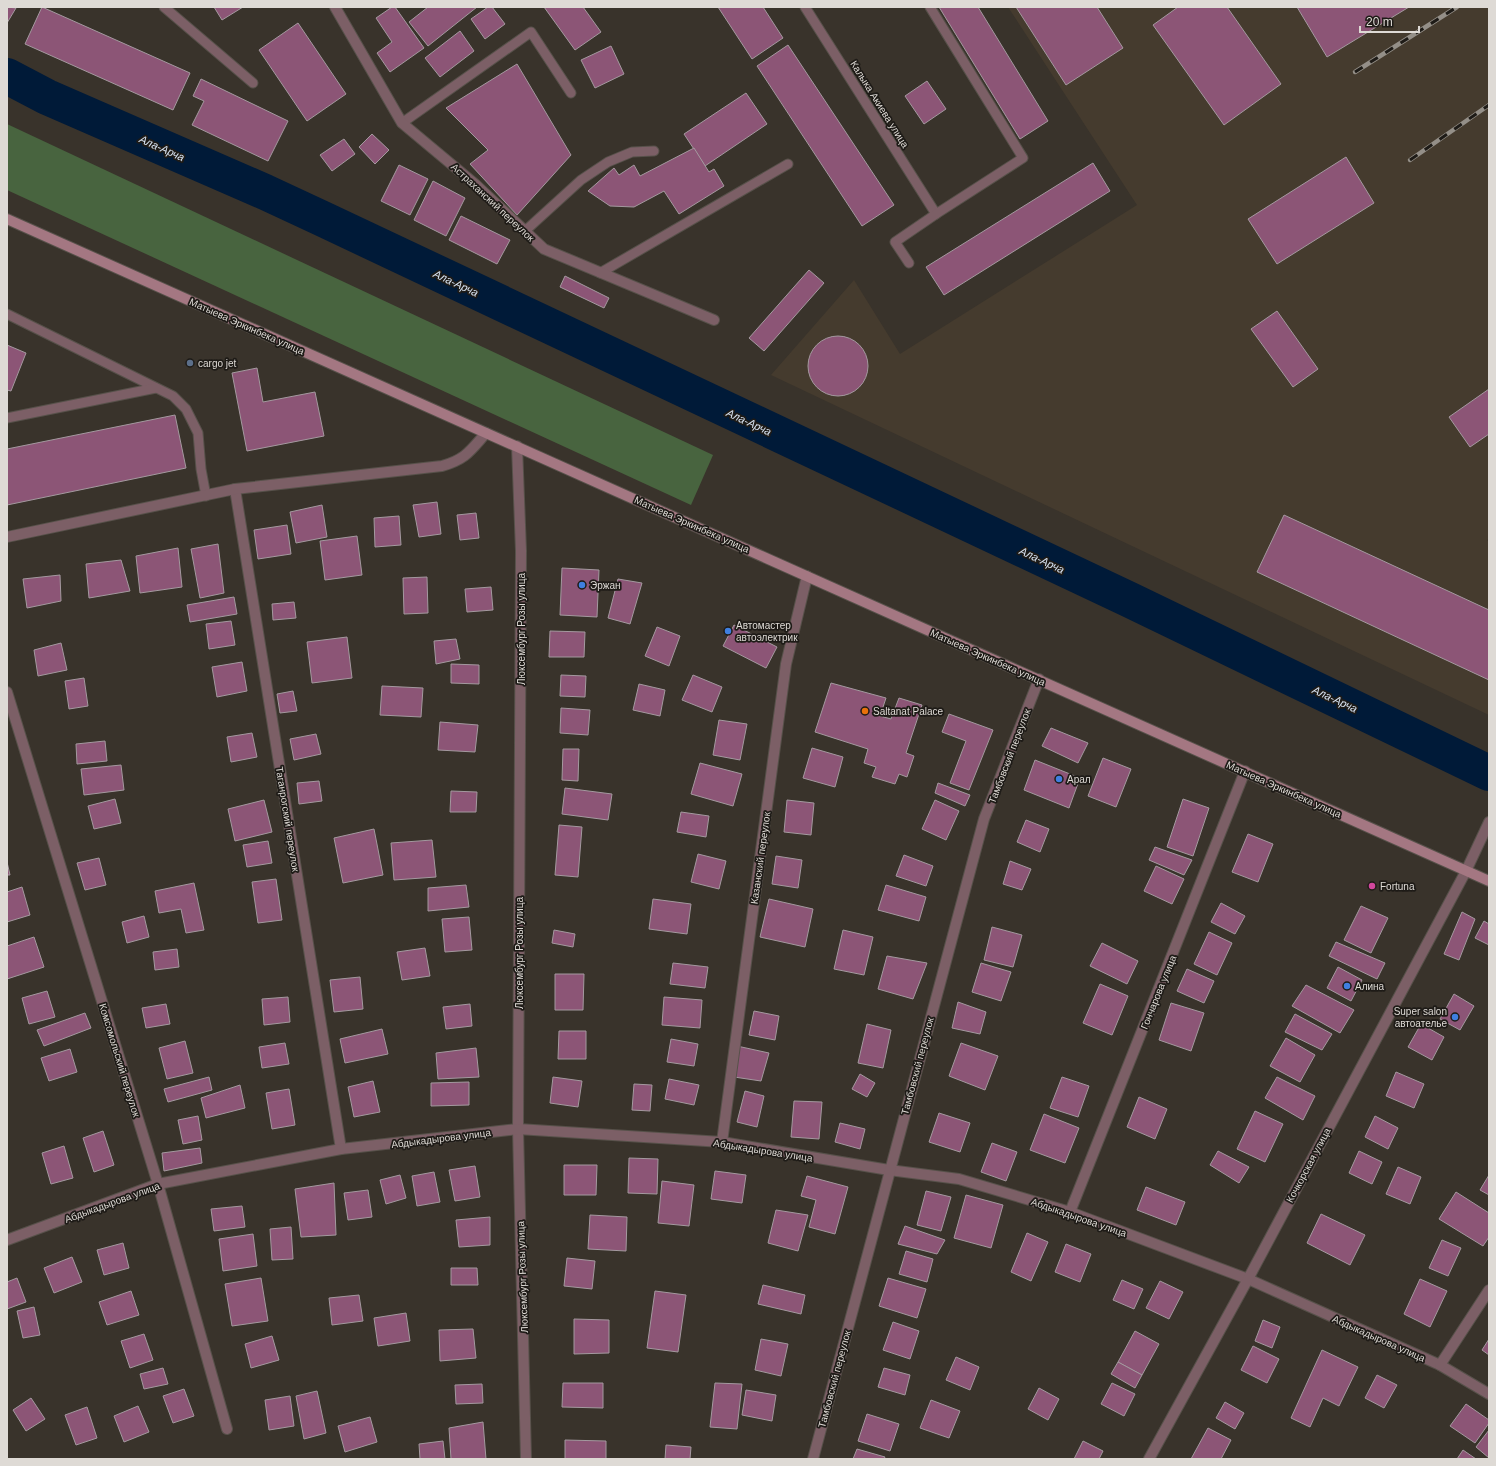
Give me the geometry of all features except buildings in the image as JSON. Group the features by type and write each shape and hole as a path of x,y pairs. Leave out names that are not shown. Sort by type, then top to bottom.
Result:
{"main road":[{"name":"Матыева Эркинбека улица","path":"7,219 1489,881"}],"street":[{"name":"Астраханский переулок","path":"335,7 402,122 475,184 544,249 714,320"},
{"path":"7,537 235,489 442,466 454,463 465,457 486,433"},
{"name":"Люксембург Розы улица","path":"517,446 521,551 518,1129 526,1459"},
{"name":"Таганрогский переулок","path":"235,489 341,1149"},
{"name":"Казанский переулок","path":"722,1142 786,664 807,576"},
{"name":"Тамбовский переулок","path":"813,1459 984,819 1039,679"},
{"name":"Комсомольский переулок","path":"7,692 158,1184 228,1429"},
{"name":"Гончарова улица","path":"1070,1212 1245,771"},
{"name":"Кочкорская улица","path":"1149,1459 1248,1279 1466,871 1489,822"},
{"name":"Абдыкадырова улица","path":"7,1240 158,1184 341,1149 518,1129 722,1142 889,1170 959,1179 1070,1212 1248,1279 1440,1365 1489,1394"},
{"path":"1440,1365 1489,1290"}],"lane":[{"path":"164,7 254,83"},
{"name":"Калыка Акиева улица","path":"805,7 936,214"},
{"path":"909,263 895,242 1023,158 930,7"},
{"path":"402,122 531,32 572,93"},
{"path":"525,231 581,180 608,162 632,152 654,151"},
{"path":"600,273 788,164"},
{"path":"7,314 173,396 186,409 198,433 201,469 206,496"},
{"path":"7,418 156,388"}],"shaded area":[{"path":"1008,7 1489,7 1489,539 1487,540 1489,542 1489,715 771,375 854,280 900,354 1137,205"}],"green space":[{"path":"7,124 713,455 691,505 7,190"}],"waterway":[{"name":"Ала-Арча","path":"7,76 47,97 265,192 323,219 1128,599 1489,773"}],"railway":[{"path":"1355,72 1457,7"},
{"path":"1410,160 1489,105"}],"place":[{"name":"cargo jet","path":"190,363"},
{"name":"Эржан","path":"582,585"},
{"name":"Автомастер автоэлектрик","path":"728,631"},
{"name":"Saltanat Palace","path":"865,711"},
{"name":"Арал","path":"1059,779"},
{"name":"Fortuna","path":"1372,886"},
{"name":"Алина","path":"1347,986"},
{"name":"Super salon автоателье","path":"1455,1017"}]}
